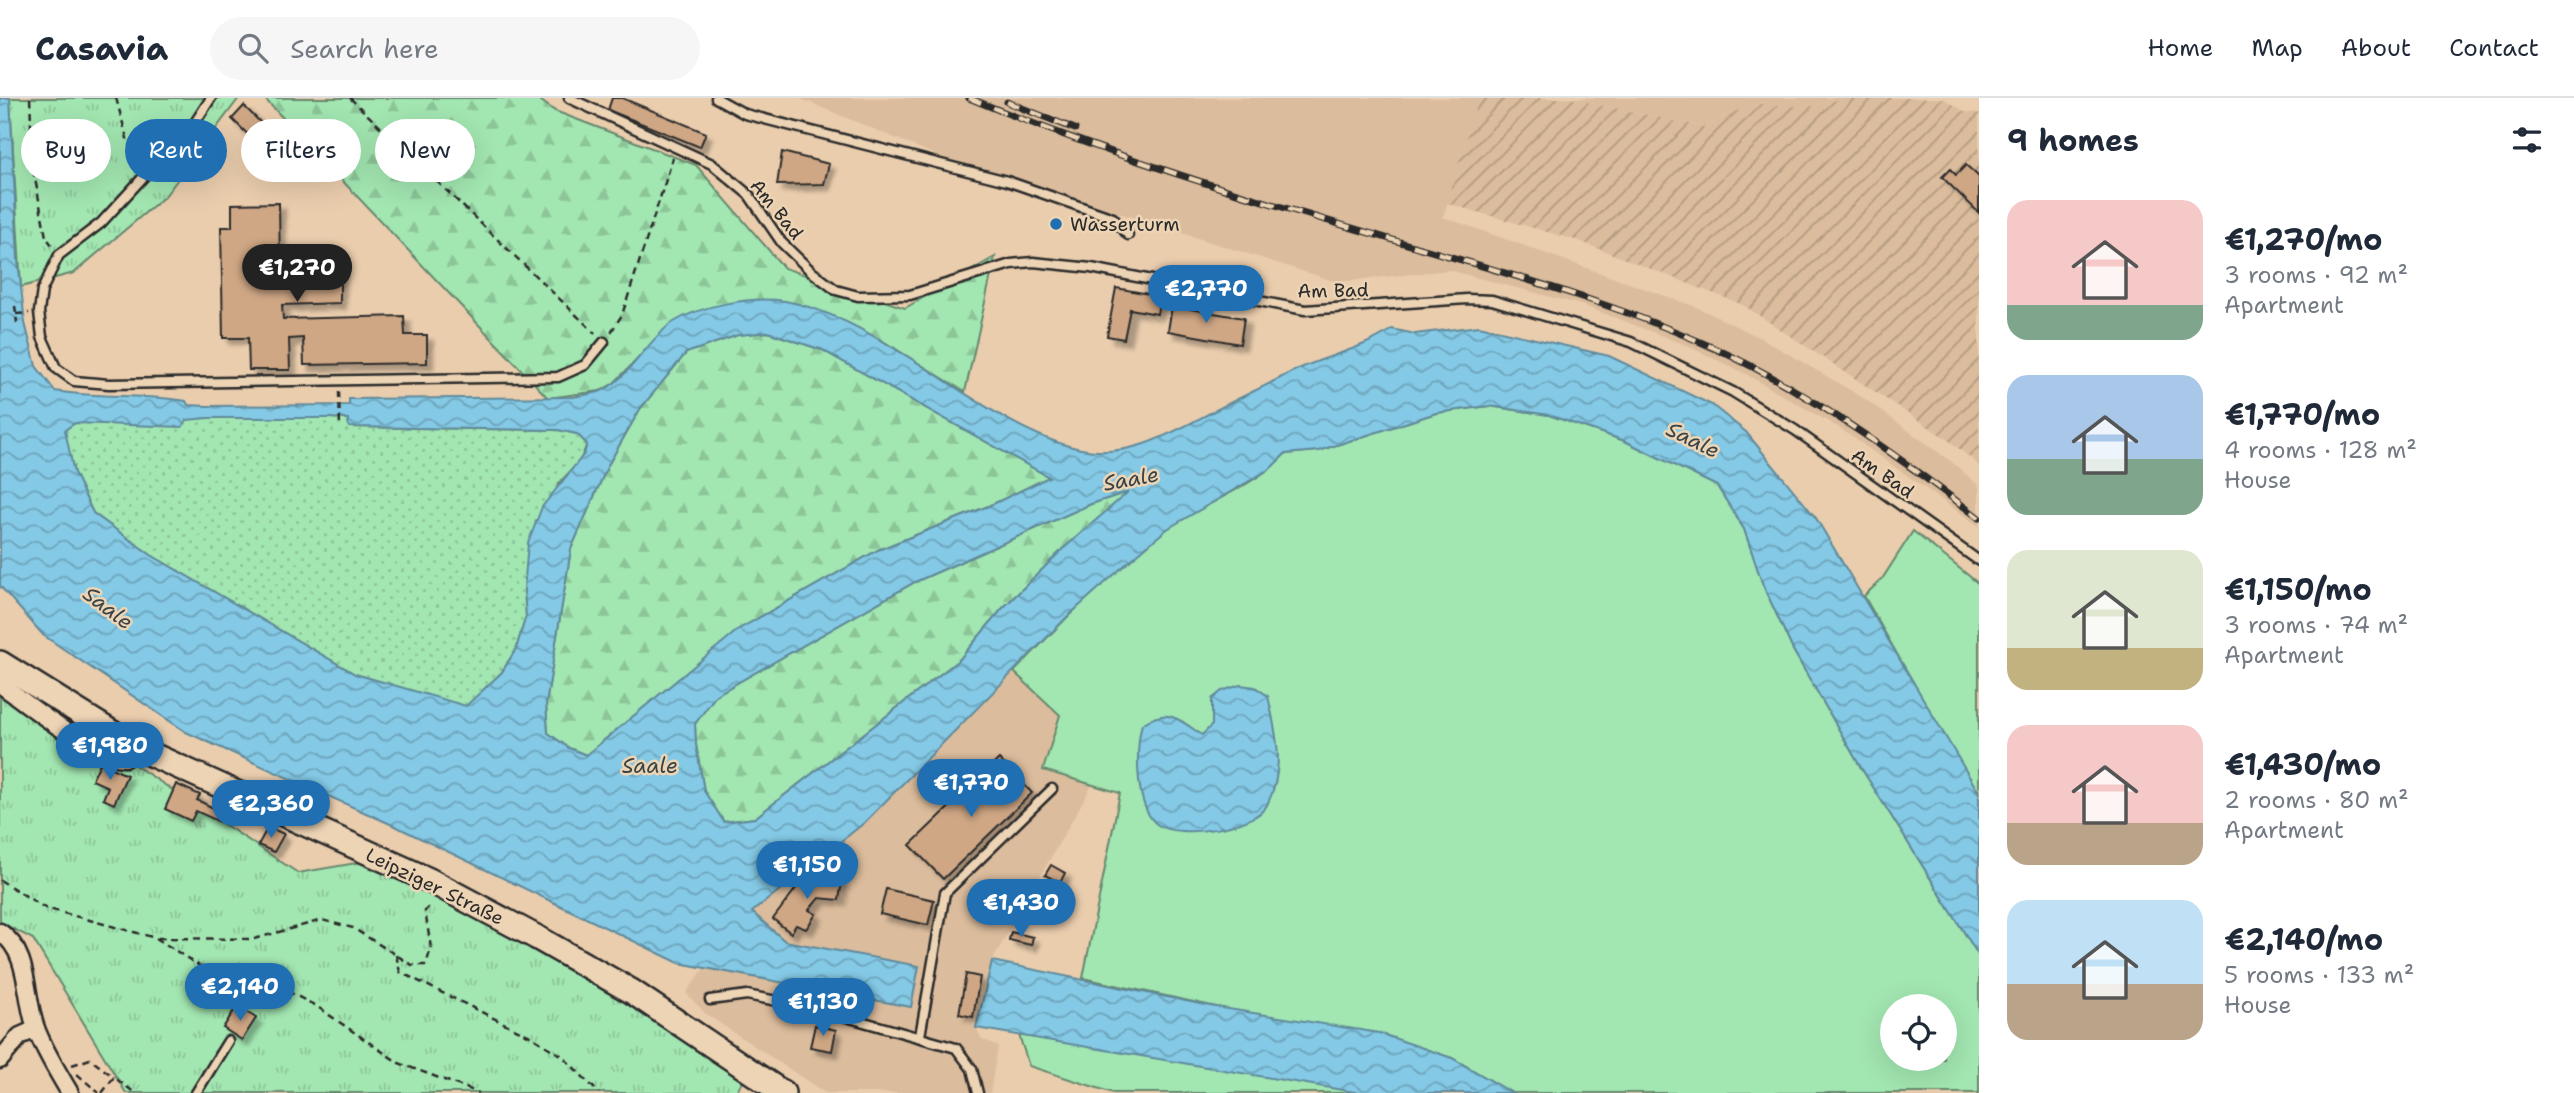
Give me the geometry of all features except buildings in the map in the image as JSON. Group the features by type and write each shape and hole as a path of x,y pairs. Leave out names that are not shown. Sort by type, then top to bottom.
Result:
{"street":[{"name":"Leipziger Straße","path":"0,663 135,747 445,888 631,991 783,1093"},
{"path":"0,684 63,729 108,754 125,758 135,747"},
{"path":"0,932 14,944 36,1028 71,1093"},
{"path":"0,1060 20,1036 36,1028"}],"lane":[{"path":"197,119 211,98"},
{"name":"Am Bad","path":"569,98 676,150 712,164 750,195 782,243 812,272 836,290 858,296 910,295 1011,264 1033,262 1091,268 1305,310 1467,299 1492,300 1561,320 1662,355 1733,392 1795,430 1979,561"},
{"path":"716,98 745,114 1007,181 1113,218 1128,235"},
{"path":"139,182 101,223 59,255 42,290 39,312 42,337 56,368 74,381 191,385 558,377 586,365 604,342"},
{"path":"920,1036 945,893 1052,789"},
{"path":"710,1000 747,995 825,1010 956,1048 972,1069 978,1093"},
{"path":"196,1093 228,1041"}],"path":[{"path":"30,98 33,168 46,237 59,255"},
{"path":"116,98 125,131"},
{"path":"350,98 604,342 622,316 676,150"},
{"path":"15,306 17,323"},
{"path":"340,405 340,428"},
{"path":"0,880 45,908 156,938 254,939 321,920 353,928 412,965 426,965 431,948 425,911 445,888"},
{"path":"156,938 204,969 272,983 316,1006 400,1063 479,1093"},
{"path":"396,955 400,972 530,1036 561,1055 599,1093"},
{"path":"114,1077 101,1093 70,1067 90,1059 114,1077 135,1093"}],"shaded area":[{"path":"799,98 1479,98 1443,217 1696,307 1761,338 1862,397 1953,463 1979,486 1979,526 1841,429 1744,373 1686,345 1585,306 1449,270 1337,282 938,156"},
{"path":"1479,98 1568,98 1708,128 1727,114 1759,104 1808,107 1846,98 1942,98 1966,112 1979,113 1979,465 1947,439 1743,305 1579,241 1446,203"},
{"path":"1568,98 1846,98 1808,107 1759,105 1727,114 1708,128"},
{"path":"1014,672 1060,715 1043,769 1092,785 992,961 976,1028 982,1039 998,1046 990,1093 825,1093 706,1014 686,993 705,967 911,1006 919,966 785,941 751,912 864,823"}],"green space":[{"path":"10,98 239,98 223,119 125,119 125,182 176,182 165,196 74,273 21,287"},
{"path":"264,98 537,98 555,111 696,165 784,268 905,308 995,257 965,392 881,340 839,321 784,301 759,301 672,324 613,384 600,391 548,398 344,182 361,182 361,119 284,119"},
{"path":"768,332 822,350 1049,477 991,505 878,550 740,629 586,755 569,748 548,733 546,704 571,549 608,465 640,409 686,353 738,335"},
{"path":"1489,406 1549,415 1625,441 1717,486 1744,529 1763,585 1793,650 1860,766 1979,956 1979,1093 1512,1093 1452,1058 1083,978 1120,793 1043,770 1060,715 1014,672 1126,561 1167,529 1244,486 1285,454 1318,451 1436,413"},
{"path":"208,418 329,418 348,419 349,427 558,430 577,434 587,444 580,461 559,483 524,590 526,616 516,649 502,672 466,707 355,674 151,555 93,513 74,473 64,430 75,423"},
{"path":"1130,491 1063,549 1002,609 960,659 755,818 724,822 704,791 696,745 695,724 716,695 915,582 1091,504"},
{"path":"1913,531 1979,584 1979,793 1864,596 1882,579"},
{"path":"0,676 298,873 368,861 428,889 631,1002 744,1079 735,1093 126,1093 33,939 0,922"},
{"path":"1019,1035 1360,1093 1113,1093 1029,1066"}],"water":[{"name":"Saale","path":"0,98 10,98 18,260 25,323 36,366 55,391 153,397 186,401 188,405 208,406 349,405 349,399 573,397 599,392 609,387 628,370 663,330 684,317 727,303 772,300 800,304 847,322 1012,422 1058,442 1100,451 1118,450 1154,440 1295,370 1366,343 1392,329 1415,334 1479,326 1609,356 1712,405 1746,432 1816,518 1979,793 1979,956 1860,766 1793,650 1763,585 1744,529 1717,486 1625,441 1549,415 1489,406 1436,413 1318,451 1285,454 1270,469 1167,529 1126,564 1067,617 864,823 752,912 785,941 919,966 911,1007 679,963 397,827 186,732 43,635 0,586","holes":["768,332 822,350 1049,477 991,505 878,550 739,629 586,755 569,748 548,733 546,704 571,549 608,465 640,409 686,353 738,335","329,418 348,419 349,427 558,430 577,434 587,444 584,454 542,507 528,543 524,590 526,616 516,649 502,672 466,706 355,674 151,555 93,513 74,473 65,430 75,423 182,427 187,420","1128,492 1063,549 1002,609 960,659 755,818 724,822 704,791 696,745 695,724 716,695 915,582 1091,504"]},
{"path":"1240,685 1255,687 1268,696 1278,764 1273,791 1267,805 1248,820 1216,829 1182,831 1158,825 1150,817 1141,793 1138,748 1142,724 1159,716 1173,717 1202,735 1212,725 1212,699 1222,691"},
{"path":"992,961 1210,1006 1379,1033 1452,1058 1512,1093 1360,1093 976,1028"}],"railway":[{"path":"969,98 1071,138 1175,173 1550,287 1674,331 1749,365 1818,404 1884,448 1979,518"},
{"path":"1007,102 1075,129"}],"place":[{"name":"Wasserturm","path":"1056,224"}]}
